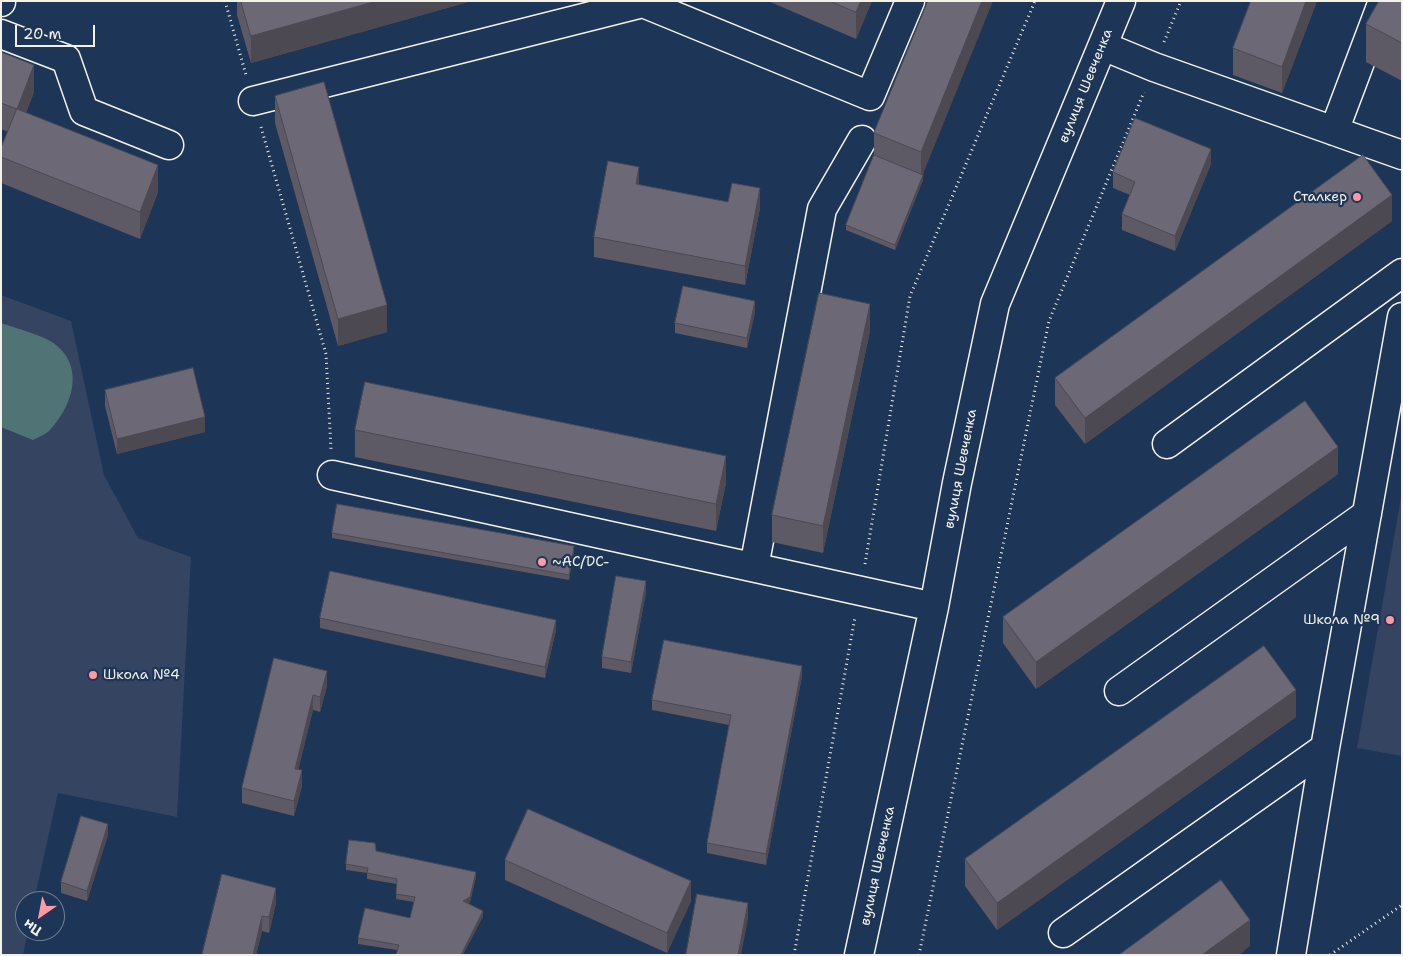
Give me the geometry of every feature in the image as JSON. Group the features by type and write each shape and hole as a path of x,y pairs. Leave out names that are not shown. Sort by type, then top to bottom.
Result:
{"street":[{"path":"254,101 643,2 870,96 910,1"},
{"name":"вулиця Шевченка","path":"859,955 934,607 957,483 995,304 1121,1"},
{"path":"1334,131 1383,1"},
{"path":"1,34 66,59 84,111 169,145"},
{"path":"1103,46 1154,67 1402,154"},
{"path":"754,567 822,209 862,140"},
{"path":"1167,444 1402,273"},
{"path":"1291,955 1325,748 1402,317"},
{"path":"332,475 934,607"},
{"path":"1119,691 1367,514"},
{"path":"1063,933 1325,748"}],"path":[{"path":"225,1 326,354 332,475"},
{"path":"794,955 860,590 910,296 1035,1"},
{"path":"919,955 1049,321 1181,1"},
{"path":"1330,955 1402,905"}],"shaded area":[{"name":"Школа №4","path":"1,295 71,321 104,475 138,538 191,557 177,817 58,793 36,891 15,891 15,941 26,941 23,955 1,955"},
{"name":"Школа №9","path":"1402,492 1402,756 1357,748"}],"green space":[{"path":"1,323 47,339 63,351 69,362 72,373 72,385 65,409 50,430 33,440 1,427"}],"building":[{"path":"241,1 377,1 251,36"},
{"path":"830,1 861,1 856,12"},
{"path":"928,1 982,1 921,152 874,133"},
{"path":"1251,1 1306,1 1282,67 1233,48"},
{"path":"1379,1 1402,1 1402,43 1366,24"},
{"path":"1,52 34,65 17,109 1,103"},
{"path":"324,82 387,305 338,319 275,96"},
{"path":"17,109 158,165 140,212 1,157 1,148"},
{"path":"1135,118 1211,149 1175,236 1122,214 1135,182 1113,172"},
{"path":"874,155 923,175 895,245 846,225"},
{"path":"1363,155 1392,195 1085,418 1055,378"},
{"path":"608,161 639,167 636,184 728,202 732,183 760,188 745,266 594,237"},
{"path":"683,286 755,301 747,338 675,323"},
{"path":"819,293 870,304 823,526 772,515"},
{"path":"193,368 205,417 117,439 105,390"},
{"path":"365,382 726,456 716,504 355,430"},
{"path":"1305,401 1338,447 1036,662 1003,617"},
{"path":"337,504 574,546 569,575 332,533"},
{"path":"330,571 556,620 545,667 320,618"},
{"path":"616,576 646,581 631,662 602,657"},
{"path":"664,640 802,666 766,854 707,843 731,715 652,700"},
{"path":"1264,646 1296,690 997,903 965,859"},
{"path":"274,658 327,671 320,697 313,695 295,769 302,770 294,801 242,788"},
{"path":"528,809 691,881 667,933 505,860"},
{"path":"81,816 108,824 87,891 61,882"},
{"path":"349,840 375,843 376,851 476,872 470,897 463,901 483,911 461,955 396,955 399,945 358,938 365,908 410,918 415,897 396,894 397,879 367,873 368,868 346,864"},
{"path":"222,874 276,888 269,917 262,916 253,955 202,955"},
{"path":"1221,880 1250,920 1202,955 1119,955"},
{"path":"697,894 748,903 738,955 686,955"}],"place":[{"name":"Сталкер","path":"1357,197"},
{"name":"~AC/DC-","path":"542,562"},
{"name":"Школа №9","path":"1390,620"},
{"name":"Школа №4","path":"93,675"}]}
